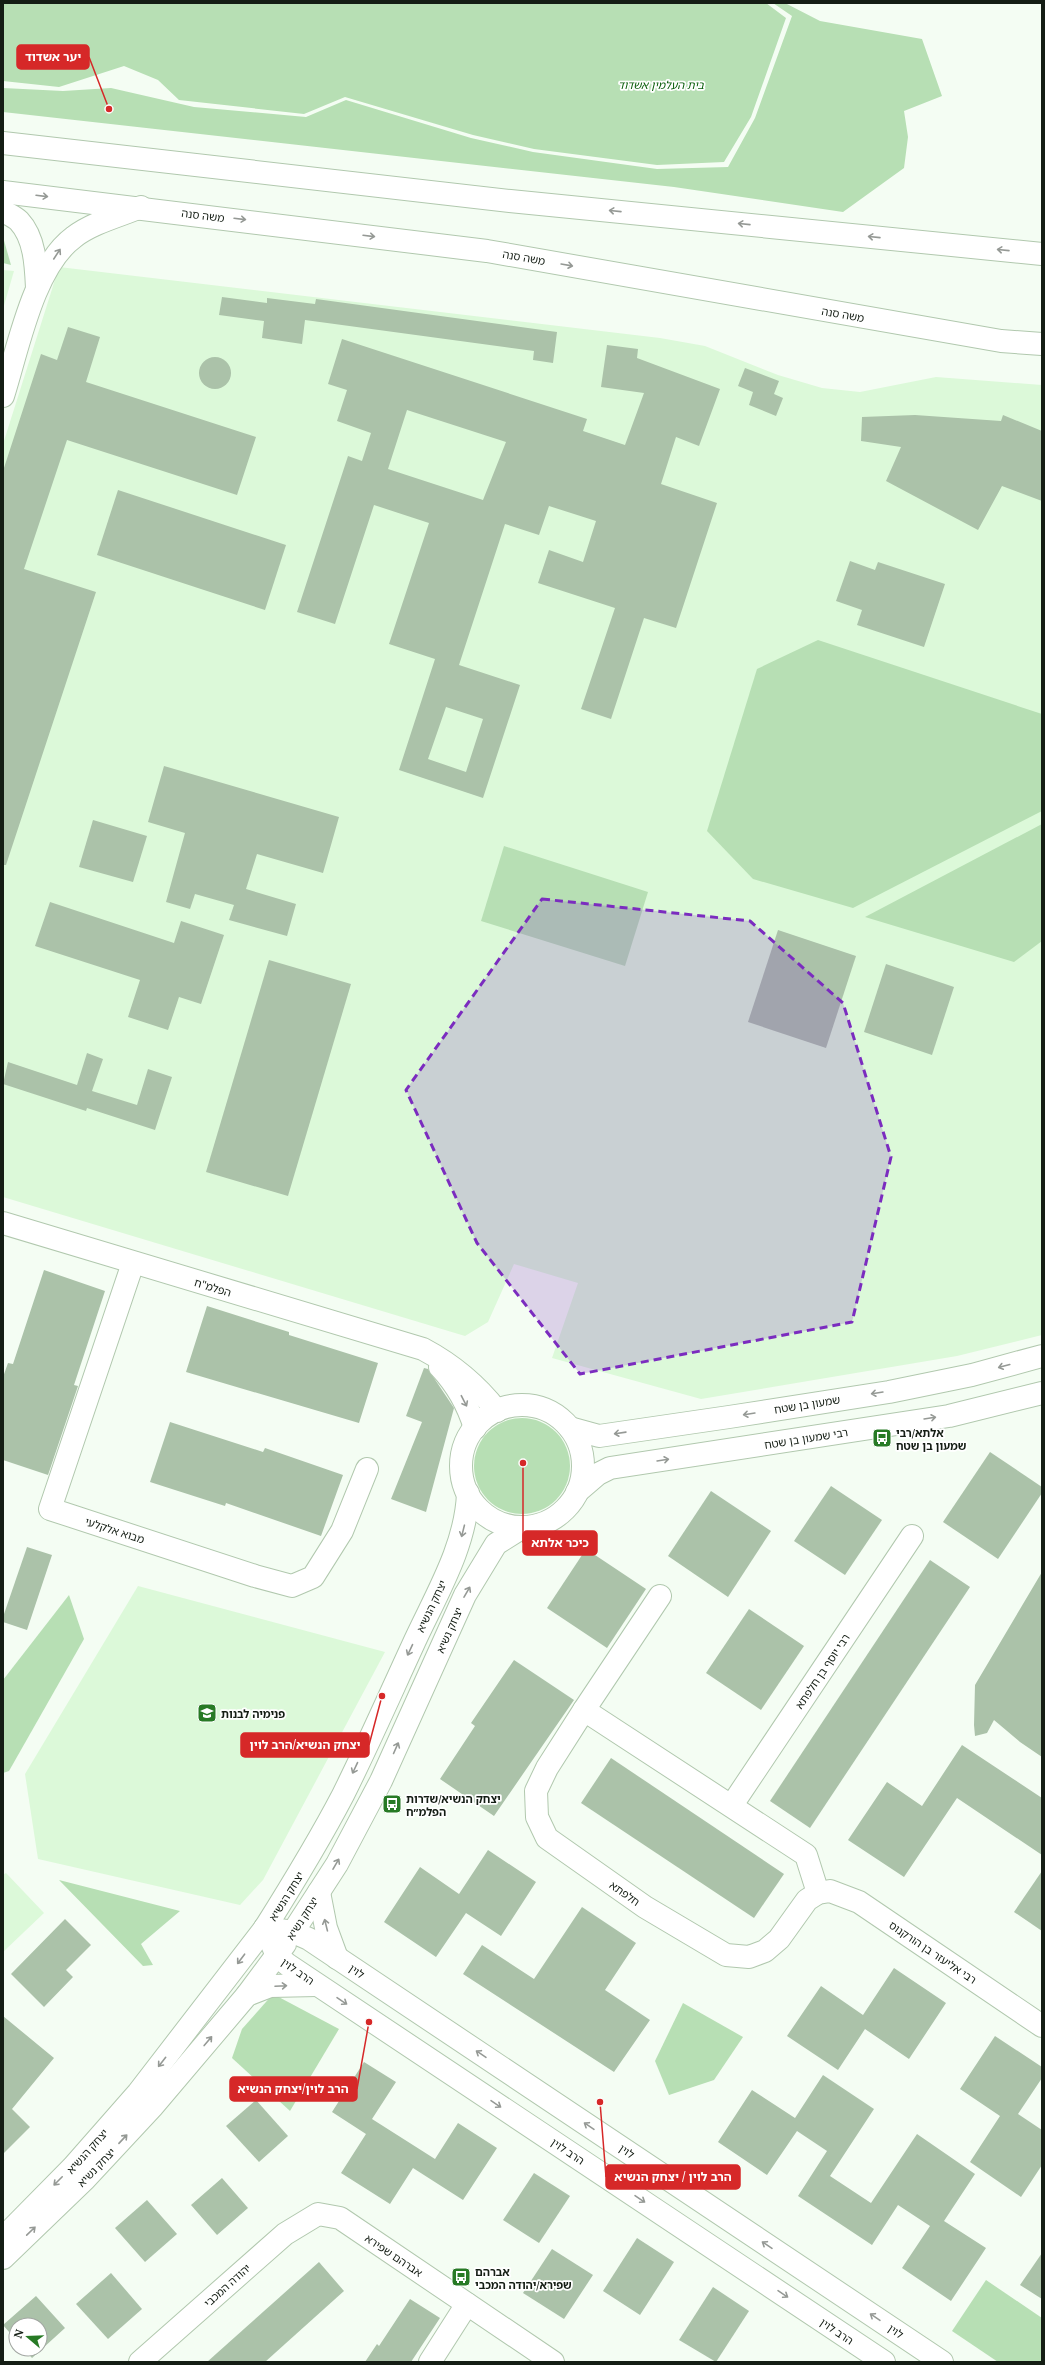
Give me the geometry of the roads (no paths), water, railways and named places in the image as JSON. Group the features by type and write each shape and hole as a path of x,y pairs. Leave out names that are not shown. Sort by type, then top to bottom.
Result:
{"street":[{"path":"3,143 510,201 1042,254"},
{"name":"משה סנה","path":"3,192 141,207 487,251 1001,341 1042,344"},
{"path":"3,396 37,288 61,248 74,236 141,207"},
{"path":"3,211 19,222 29,238 35,262 37,288"},
{"name":"הפלמ\"ח","path":"3,1223 423,1349 460,1372 484,1394 497,1410"},
{"name":"מבוא אלקלעי","path":"133,1263 50,1509 248,1574 292,1586 313,1577 342,1531 367,1469"},
{"path":"423,1349 449,1377 463,1397 475,1428"},
{"name":"שמעון בן שטח","path":"570,1428 599,1436 729,1417 889,1392 972,1375 1042,1356"},
{"name":"רבי שמעון בן שטח","path":"577,1492 598,1474 610,1468 949,1416 1042,1393"},
{"path":"518,1405 536,1407 551,1413 570,1428 577,1439 582,1459 582,1472 577,1492 570,1504 554,1517 536,1525 523,1527 502,1524 479,1510 468,1493 463,1480 462,1460 467,1440 481,1421 497,1410 518,1405"},
{"name":"יצחק הנשיא","path":"3,2238 73,2167 138,2094 265,1928 306,1863 343,1795 461,1540 467,1515 468,1493"},
{"name":"יצחק נשיא","path":"3,2258 101,2162 153,2106 247,1995 277,1956 337,1864 381,1781 465,1595 496,1544 523,1527"},
{"name":"רבי יוסף בן חלפתא","path":"732,1805 912,1536"},
{"path":"660,1596 584,1710 732,1805 806,1855 818,1893"},
{"name":"חלפתא","path":"584,1710 547,1768 536,1791 537,1817 546,1838 645,1907 726,1955 749,1957 765,1951 779,1939 807,1900 818,1893"},
{"name":"רבי אליעזר בן הורקנוס","path":"818,1893 830,1891 859,1902 1042,2026"},
{"path":"319,1892 326,1928 337,1958"},
{"name":"לוין","path":"265,1928 293,1932 309,1939 942,2362"},
{"name":"הרב לוין","path":"265,1928 277,1956 317,1985 884,2362"},
{"path":"247,1995 270,1986 317,1985"},
{"name":"אברהם שפירא","path":"318,2214 340,2218 554,2362"},
{"name":"יהודה המכבי","path":"140,2362 284,2234 318,2214"},
{"path":"430,2362 467,2304"}],"place":[{"name":"יער אשדוד","path":"109,109"},
{"name":"אלתא/רבי שמעון בן שטח","path":"882,1438"},
{"name":"כיכר אלתא","path":"523,1463"},
{"name":"יצחק הנשיא/הרב לוין","path":"382,1696"},
{"name":"פנימיה לבנות","path":"207,1713"},
{"name":"יצחק הנשיא/שדרות הפלמ״ח","path":"392,1804"},
{"name":"הרב לוין/יצחק הנשיא","path":"369,2022"},
{"name":"הרב לוין / יצחק הנשיא","path":"600,2102"},
{"name":"אברהם שפירא/יהודה המכבי","path":"461,2277"}],"park label":[{"name":"בית העלמין אשדוד","path":"661,84"}]}
